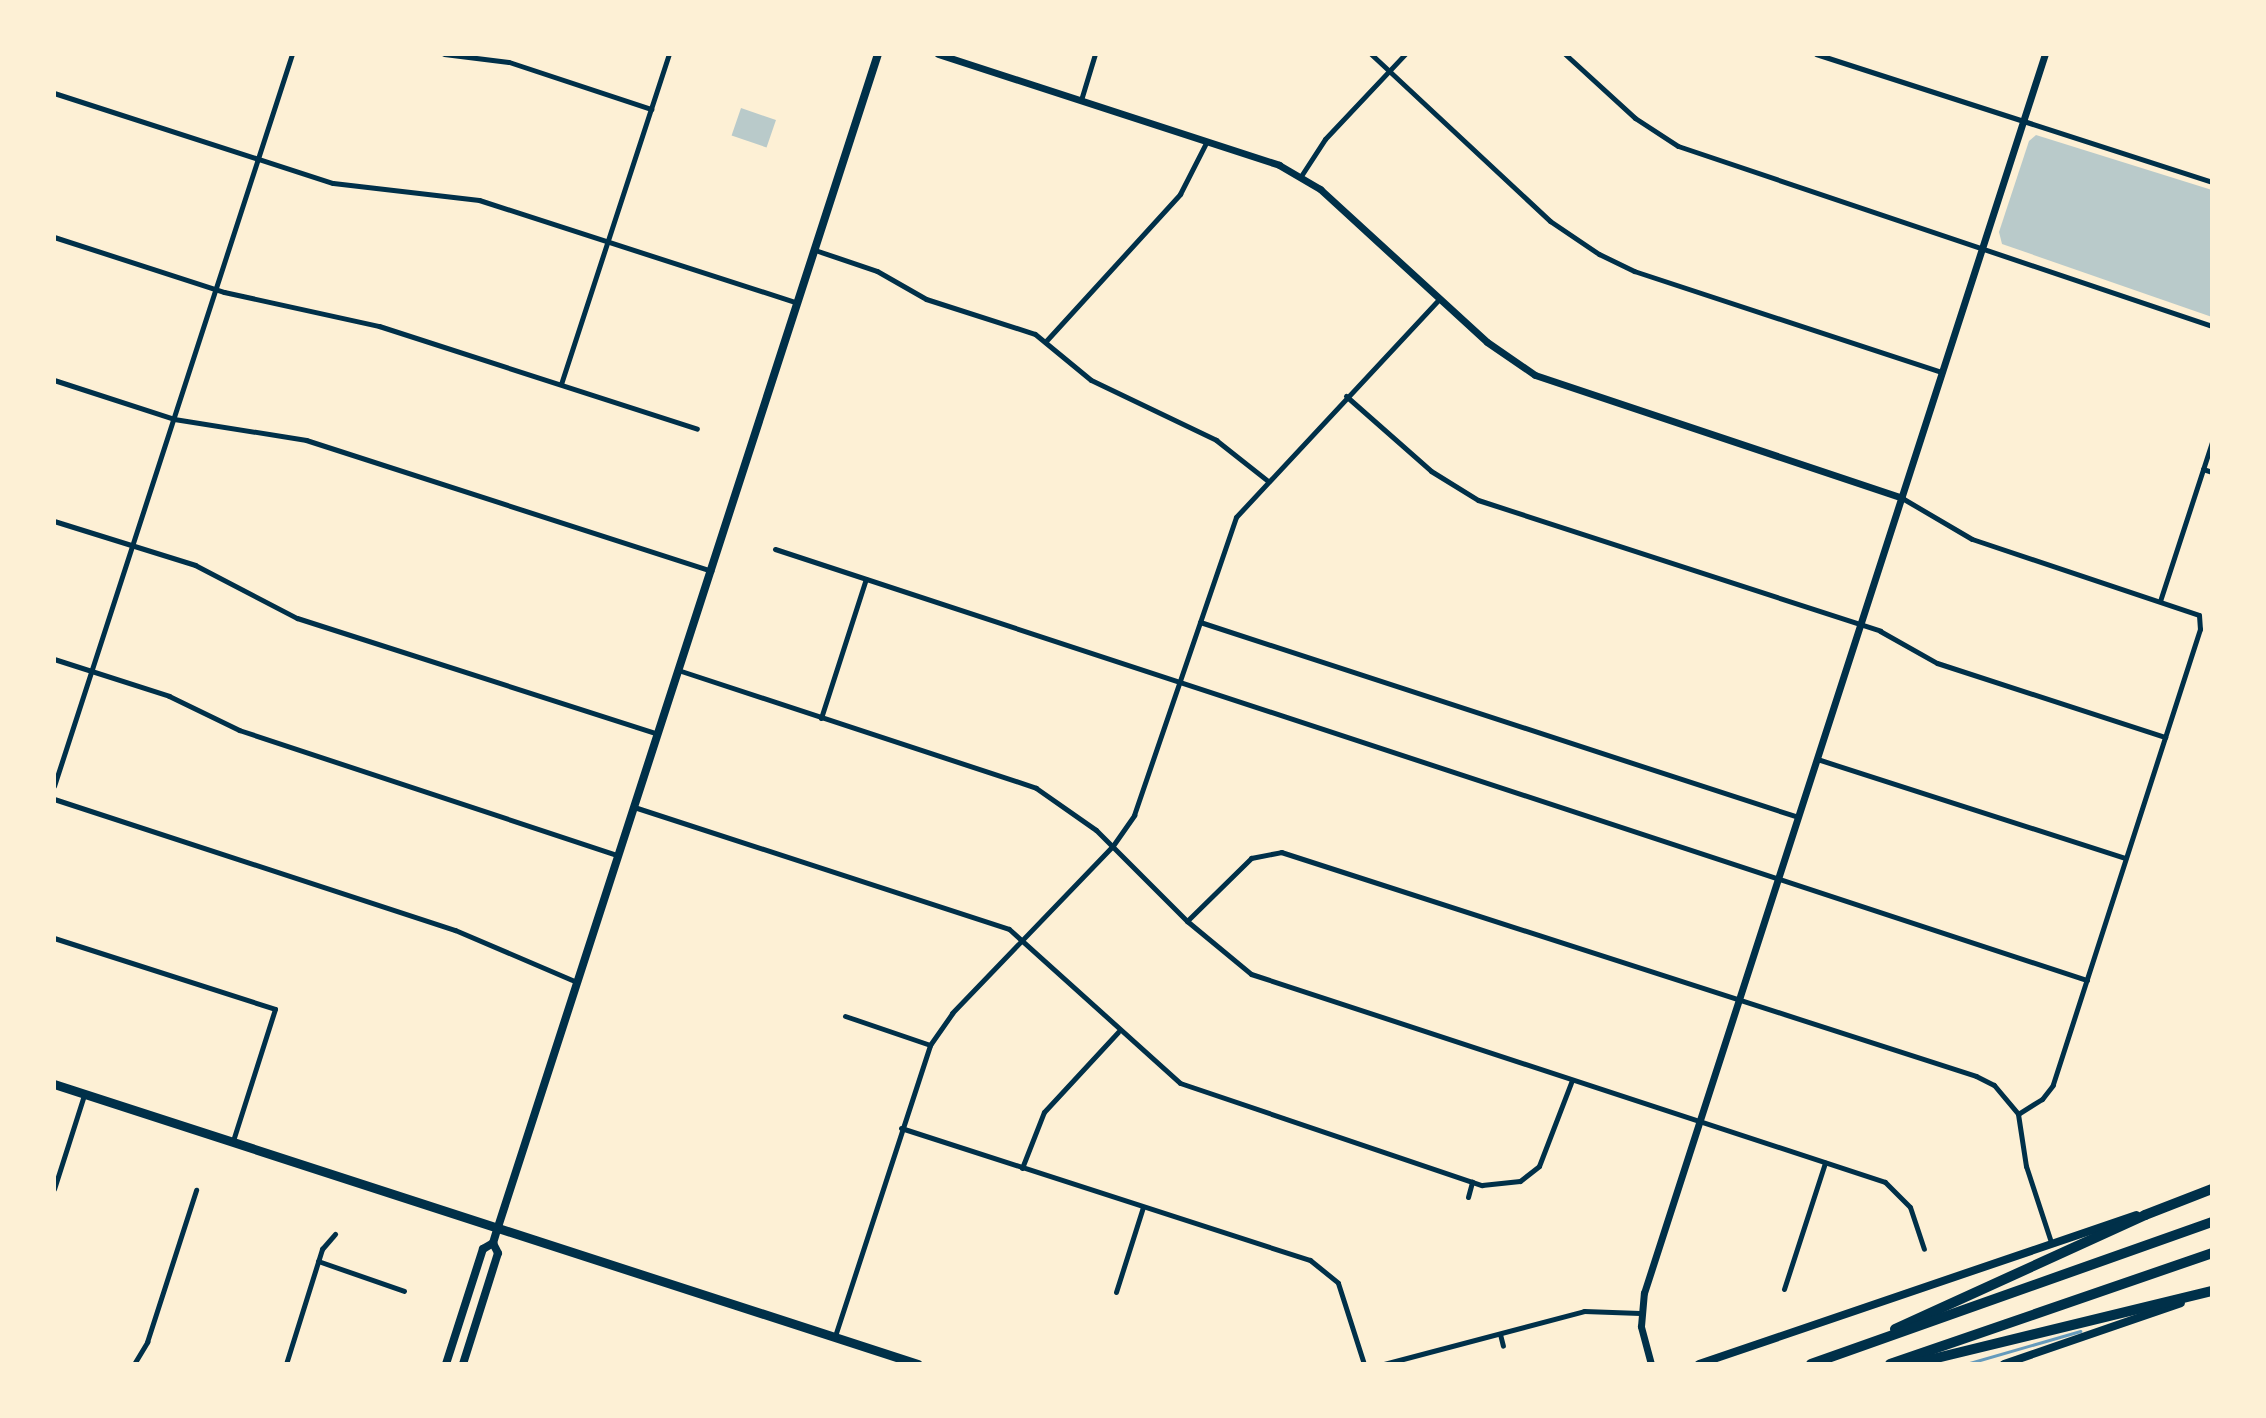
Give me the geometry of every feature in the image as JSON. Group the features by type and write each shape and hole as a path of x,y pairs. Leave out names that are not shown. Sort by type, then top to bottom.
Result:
{"highway":[{"path":"1841,1354 2145,1215 2212,1189"},
{"path":"1811,1364 2212,1222"},
{"path":"1890,1364 2212,1253"},
{"path":"1912,1364 2212,1292"}],"main road":[{"path":"446,1364 483,1249 493,1243 878,54"},
{"path":"54,1084 918,1364"},
{"path":"1699,1364 2212,1189"},
{"path":"463,1364 498,1253 493,1243"},
{"path":"2004,1364 2212,1292"}],"street":[{"path":"54,786 292,54"},
{"path":"444,54 509,62 651,109"},
{"path":"561,384 669,54"},
{"path":"938,54 1208,141 1301,176 1512,361 1562,387 1902,498 1972,539 2199,615 2200,629 2053,1085 2042,1099 2018,1114"},
{"path":"1081,100 1095,54"},
{"path":"1371,54 1550,221 1599,254 1634,271 1942,372"},
{"path":"1301,176 1325,139 1405,54"},
{"path":"1565,54 1635,118 1678,146 2212,326"},
{"path":"1816,54 2212,182"},
{"path":"1651,1364 1640,1313 2045,54"},
{"path":"54,93 356,189 479,200 797,303"},
{"path":"1046,341 1180,194 1208,141"},
{"path":"54,237 216,290 379,326 697,429"},
{"path":"815,250 877,271 926,299 1020,328 1046,341 1091,380 1216,440 1268,481"},
{"path":"835,1337 930,1045 952,1013 1112,847 1145,788 1236,517 1440,298"},
{"path":"54,380 174,419 306,440 711,571"},
{"path":"1346,396 1431,471 1478,500 1860,625 1937,663 2165,737"},
{"path":"2160,601 2212,442"},
{"path":"2203,469 2212,472"},
{"path":"54,521 221,576 297,618 658,734"},
{"path":"775,549 1179,685 2087,980"},
{"path":"821,718 866,579"},
{"path":"1200,622 1798,817"},
{"path":"54,659 169,696 239,730 618,855"},
{"path":"678,670 1036,788 1077,814 1231,962 1278,985 1885,1182 1901,1194 1924,1249"},
{"path":"1817,759 2125,858"},
{"path":"54,799 455,930 577,983"},
{"path":"634,807 1009,929 1023,938 1161,1070 1197,1092 1472,1182 1509,1184 1539,1166 1572,1080"},
{"path":"1187,921 1251,858 1281,852 1976,1076 1994,1085 2018,1114 2026,1166 2051,1242"},
{"path":"54,938 275,1009 233,1142"},
{"path":"845,1016 930,1045"},
{"path":"1022,1168 1049,1105 1118,1032"},
{"path":"54,1189 84,1094"},
{"path":"901,1128 1328,1270 1344,1298 1364,1364"},
{"path":"1784,1289 1825,1163"},
{"path":"1468,1197 1472,1182"},
{"path":"134,1364 147,1342 196,1190"},
{"path":"1116,1292 1143,1207"},
{"path":"286,1364 318,1261 335,1234"},
{"path":"318,1261 404,1291"},
{"path":"1384,1364 1584,1311 1640,1313"},
{"path":"1500,1334 1503,1346"}],"shaded area":[{"path":"741,108 776,120 767,147 732,135"},
{"path":"2036,135 2212,190 2212,317 2002,244 1999,232 2029,141"}],"waterway":[{"path":"1966,1364 2080,1331"}]}
